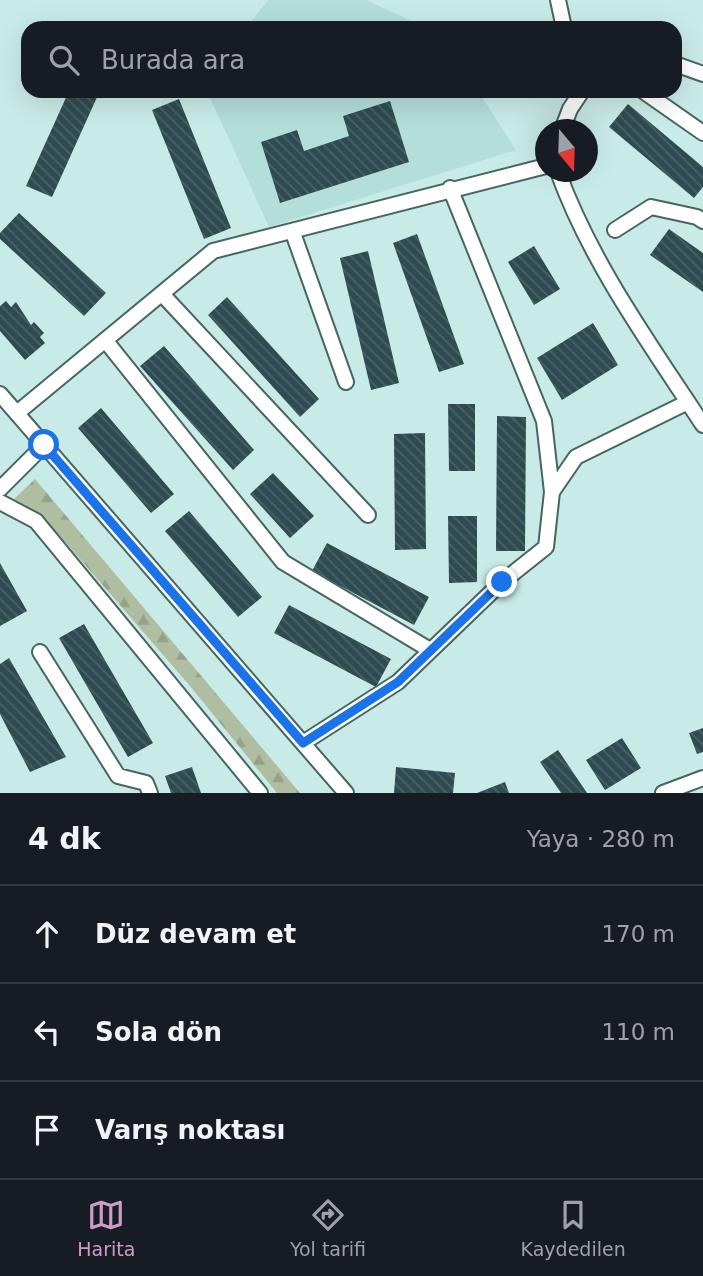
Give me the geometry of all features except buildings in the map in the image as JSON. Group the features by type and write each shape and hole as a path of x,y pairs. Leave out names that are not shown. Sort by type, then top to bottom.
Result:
{"street":[{"path":"558,0 562,21"},
{"path":"682,66 703,74"},
{"path":"569,98 570,109"},
{"path":"566,119 577,98"},
{"path":"653,98 703,133"},
{"path":"17,413 213,251 293,233 450,188 535,168"},
{"path":"562,182 571,209 654,355 703,425"},
{"path":"303,743 398,682 502,582 546,547 552,492 544,421 450,188"},
{"path":"615,230 651,207 697,217 703,222"},
{"path":"293,233 346,382"},
{"path":"162,293 368,516"},
{"path":"105,340 282,562 430,650"},
{"path":"0,394 346,793"},
{"path":"552,492 576,457 688,402"},
{"path":"0,489 44,445"},
{"path":"0,502 36,522 260,793"},
{"path":"40,652 118,776 146,782 150,793"},
{"path":"663,793 703,778"}],"shaded area":[{"path":"268,0 366,0 412,21 252,21"},
{"path":"210,98 483,98 516,150 269,227"}],"green space":[{"path":"35,479 300,793 277,793 190,686 41,514 14,499"}],"route":[{"path":"44,445 303,743 398,682 502,582"}]}
